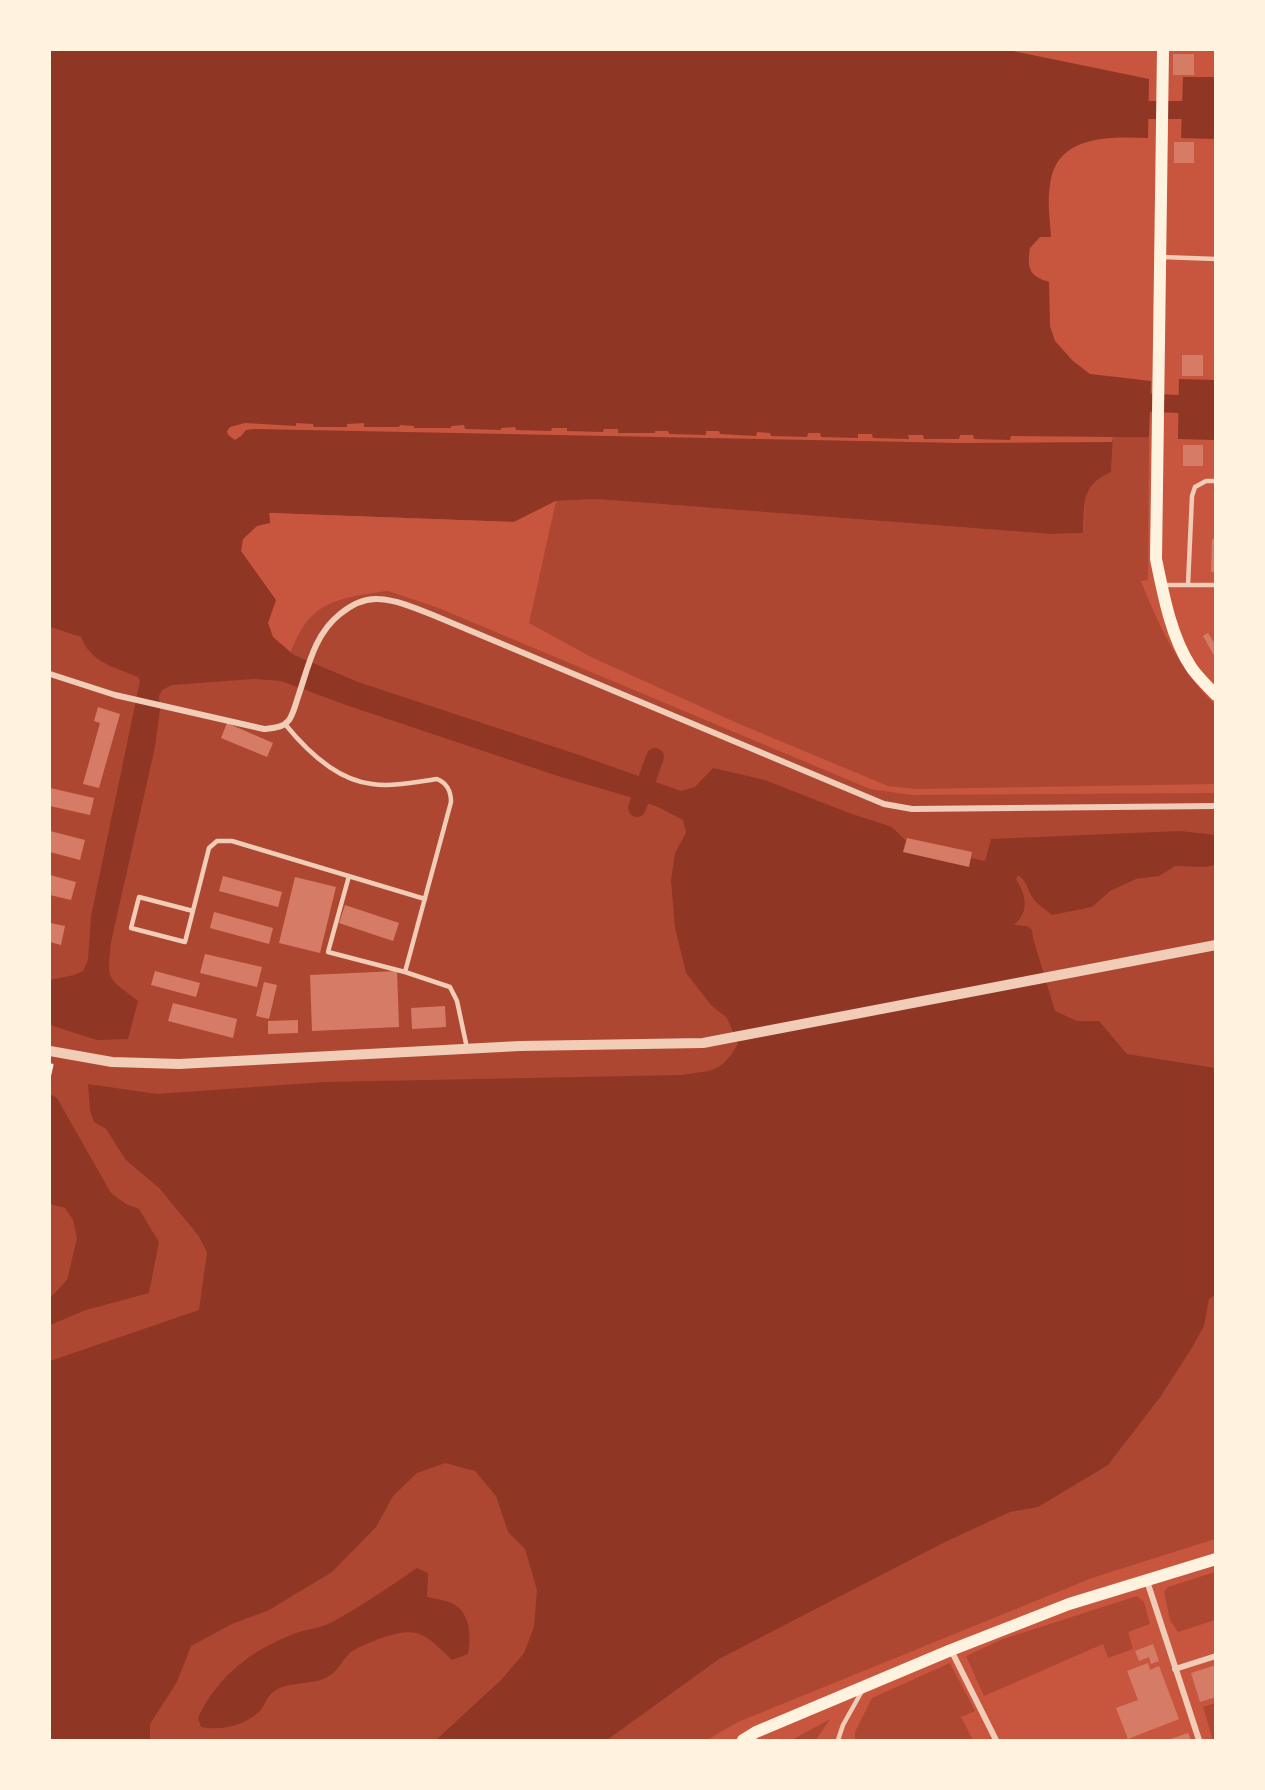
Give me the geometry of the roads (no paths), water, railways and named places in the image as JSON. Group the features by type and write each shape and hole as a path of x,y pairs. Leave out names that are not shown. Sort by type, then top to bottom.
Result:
{"main road":[{"path":"1163,50 1156,559 1175,632 1190,666 1215,695"},
{"path":"743,1740 756,1732 951,1650 1069,1604 1215,1559"}],"street":[{"path":"50,674 134,700 264,729 276,728 290,719 319,636 330,622 346,609 359,602 376,598 440,618 884,804 912,808 1215,806"},
{"path":"50,1050 112,1062 150,1064 467,1048 703,1043 1215,945"},
{"path":"1147,1580 1199,1740"},
{"path":"951,1650 996,1740"},
{"path":"1175,1669 1215,1656"}],"lane":[{"path":"1160,257 1215,259"},
{"path":"1188,585 1192,496 1196,487 1206,481 1215,481"},
{"path":"1161,585 1215,585"},
{"path":"285,724 311,753 345,775 371,784 437,779 446,784 451,802 405,972"},
{"path":"193,912 139,897 131,928 185,942 193,912 209,848 218,841 232,841 424,899"},
{"path":"349,876 328,952 405,972 450,987 458,1001 467,1048"},
{"path":"838,1740 843,1725 865,1686"}],"waterway":[{"path":"1124,110 1216,110"},
{"path":"1139,402 1216,406"},
{"path":"637,808 655,757"}]}
